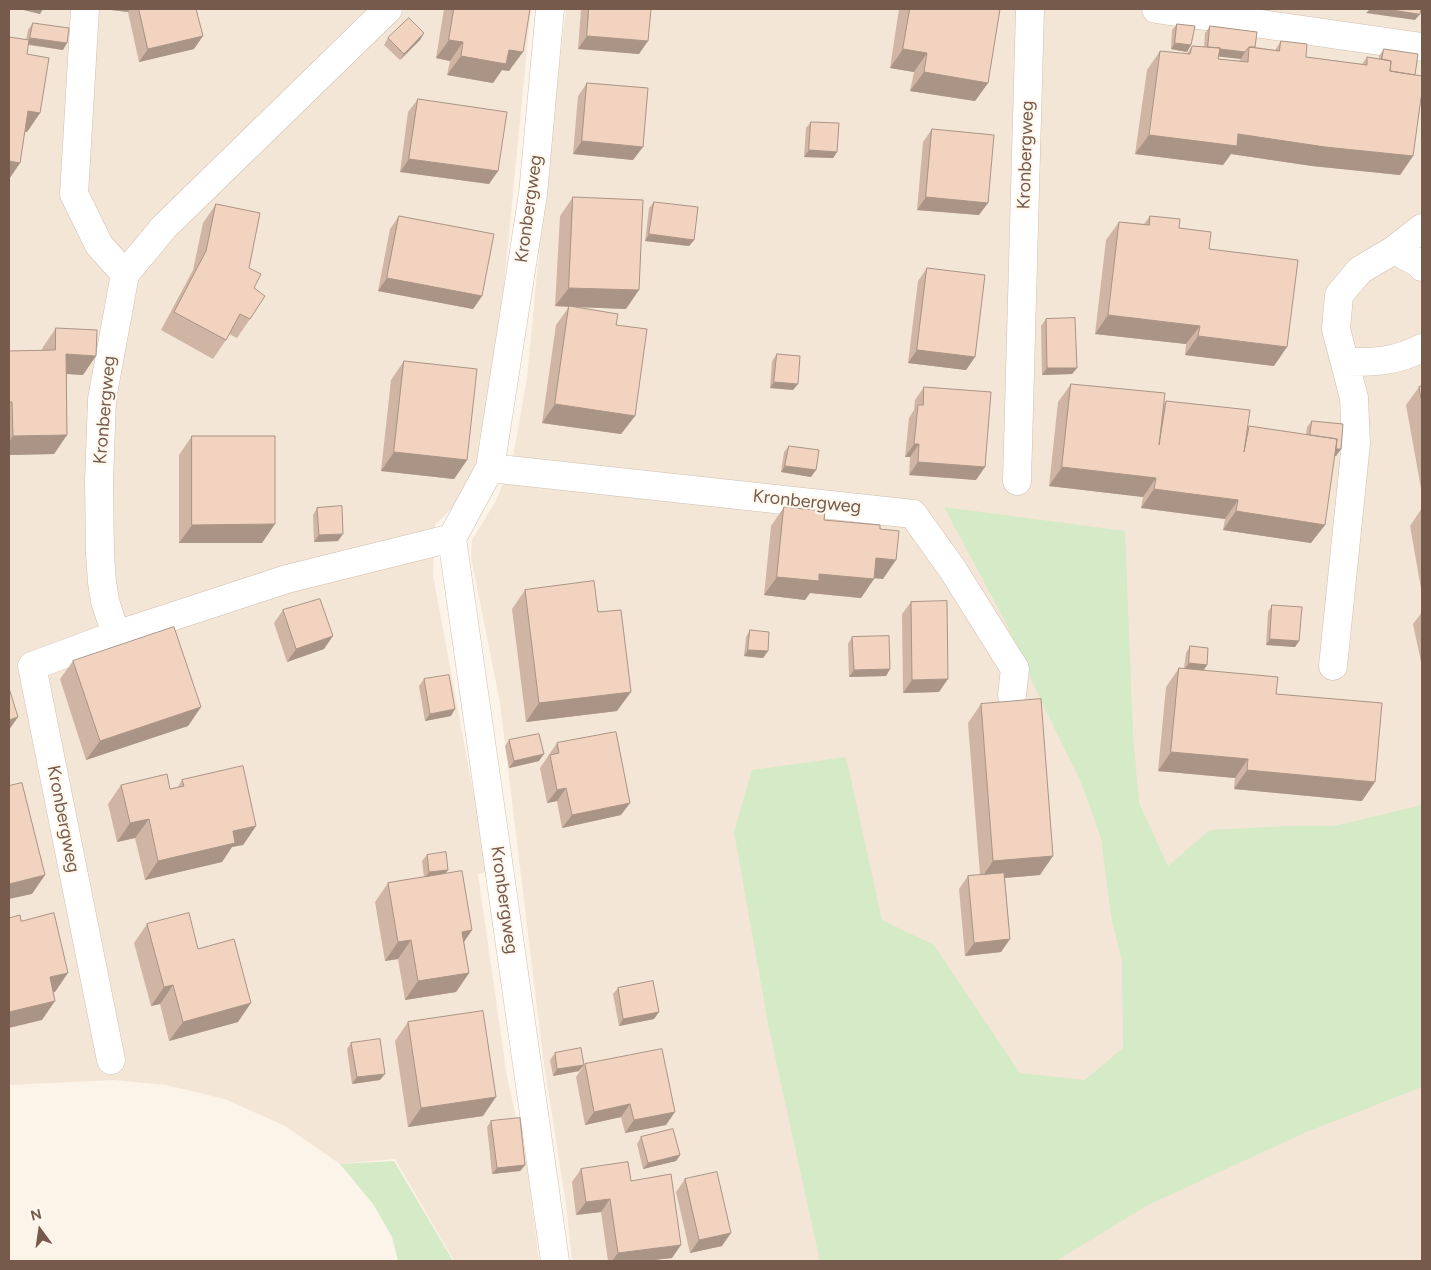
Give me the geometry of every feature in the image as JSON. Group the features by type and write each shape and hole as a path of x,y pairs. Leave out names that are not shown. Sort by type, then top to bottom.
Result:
{"street":[{"path":"85,9 74,194 99,245 125,274"},
{"name":"Kronbergweg","path":"116,635 105,601 102,582 99,481 102,399 125,274 164,227 388,9"},
{"name":"Kronbergweg","path":"550,9 533,194 490,468 452,538 555,1261"},
{"name":"Kronbergweg","path":"1016,481 1030,9"},
{"path":"1156,9 1422,47"},
{"path":"1332,666 1356,443 1354,398 1336,330 1340,295 1360,270 1394,250 1422,228"},
{"path":"1394,250 1419,263 1422,267"},
{"path":"1345,362 1380,362 1406,356 1422,348"},
{"name":"Kronbergweg","path":"490,468 913,514 953,570 1015,669 1012,695"},
{"name":"Kronbergweg","path":"112,1060 32,666 116,635 288,579 452,538"}],"shaded area":[{"path":"9,9 531,9 495,377 475,470 458,502 435,525 433,575 488,872 478,874 507,1077 527,1165 539,1261 454,1261 395,1159 340,1164 285,1126 225,1099 166,1085 113,1080 9,1085"},
{"path":"566,9 1422,9 1422,1261 572,1261 567,1212 543,1057 500,703 471,557 472,540 497,499 513,457 527,378 550,139"}],"green space":[{"path":"944,507 1125,531 1133,734 1139,803 1168,866 1210,830 1334,826 1422,805 1422,1087 1304,1133 1148,1205 1056,1261 820,1261 769,1029 734,832 752,770 846,757 882,920 934,945 1020,1073 1085,1080 1123,1048 1122,961 1111,916 1101,838 1081,782 1006,623"},
{"path":"394,1161 453,1261 398,1261 392,1237 373,1204 340,1164"}],"building":[{"path":"139,9 196,9 203,36 148,49"},
{"path":"454,9 530,9 523,52 509,50 506,64 461,56 463,42 449,40"},
{"path":"589,9 651,9 648,41 587,36"},
{"path":"910,9 1000,9 988,83 924,72 927,53 903,49"},
{"path":"1386,9 1421,9 1420,14"},
{"path":"409,18 424,33 404,54 388,38"},
{"path":"33,23 69,28 67,43 30,38"},
{"path":"1177,24 1195,26 1191,45 1175,43"},
{"path":"1210,26 1257,32 1255,47 1249,47 1245,52 1208,47"},
{"path":"9,37 29,40 27,54 49,58 40,113 28,111 20,163 9,161"},
{"path":"1281,41 1307,44 1306,57 1367,65 1367,57 1391,61 1390,71 1422,76 1422,91 1413,156 1325,147 1238,134 1237,146 1149,135 1160,51 1190,54 1192,46 1220,48 1218,59 1248,62 1249,47 1279,51"},
{"path":"1384,49 1418,54 1415,75 1390,71 1391,61 1382,59"},
{"path":"587,83 648,88 643,147 582,141"},
{"path":"418,99 507,112 498,171 409,159"},
{"path":"811,122 839,123 837,152 809,150"},
{"path":"932,129 994,135 988,203 926,197"},
{"path":"573,197 643,200 639,290 569,288"},
{"path":"654,202 698,207 694,240 649,234"},
{"path":"216,204 260,213 249,268 261,274 254,288 265,296 250,319 240,314 226,340 174,312 206,251"},
{"path":"399,216 494,234 482,296 387,278"},
{"path":"1150,216 1180,219 1179,228 1211,232 1209,249 1298,260 1287,347 1198,336 1200,326 1108,315 1119,222 1149,225"},
{"path":"927,268 985,275 975,357 917,350"},
{"path":"569,306 618,314 616,325 647,329 635,416 555,404"},
{"path":"1075,318 1077,368 1047,368 1046,319"},
{"path":"56,328 97,330 96,356 66,354 67,435 13,436 12,402 9,402 9,351 55,350"},
{"path":"777,354 800,356 798,384 774,382"},
{"path":"404,361 477,369 467,460 394,452"},
{"path":"1071,384 1165,393 1159,445 1166,401 1250,410 1244,452 1249,426 1337,439 1325,525 1236,511 1238,500 1154,489 1156,478 1062,467"},
{"path":"1422,386 1422,404 1419,387"},
{"path":"924,387 991,392 985,467 918,462 919,444 914,444 918,405 923,405"},
{"path":"1312,421 1343,424 1341,449 1336,449 1337,439 1310,435"},
{"path":"192,436 275,436 275,524 192,525"},
{"path":"789,446 819,450 816,470 785,466"},
{"path":"342,506 343,534 319,535 317,508"},
{"path":"784,507 825,511 824,520 880,525 880,529 899,531 896,560 876,558 874,579 819,574 819,581 777,577"},
{"path":"594,581 598,612 621,610 631,692 539,703 525,590"},
{"path":"320,599 333,636 296,649 283,610"},
{"path":"947,601 948,679 912,680 911,602"},
{"path":"1272,605 1302,607 1299,641 1270,639"},
{"path":"174,627 201,707 100,741 73,661"},
{"path":"750,630 769,632 768,651 748,650"},
{"path":"889,636 890,669 854,670 852,637"},
{"path":"1190,646 1208,648 1207,665 1189,663"},
{"path":"1179,668 1278,677 1276,694 1382,703 1375,782 1247,770 1248,759 1171,752"},
{"path":"449,675 455,709 430,714 424,679"},
{"path":"9,688 18,717 9,720"},
{"path":"1041,699 1053,856 993,861 981,704"},
{"path":"616,732 630,803 572,815 566,788 557,790 550,755 559,753 557,743"},
{"path":"539,734 544,754 514,761 509,740"},
{"path":"243,766 256,826 233,831 235,843 158,861 149,819 130,823 121,785 167,774 170,789 184,786 182,780"},
{"path":"22,783 45,875 9,884 9,786"},
{"path":"446,852 448,870 429,872 427,855"},
{"path":"462,871 472,930 462,932 469,973 418,981 411,940 398,942 388,883"},
{"path":"1004,873 1010,939 974,943 968,876"},
{"path":"54,913 68,973 50,977 55,1001 9,1012 9,918 20,915 21,921"},
{"path":"189,913 198,949 234,939 251,1003 183,1022 173,985 164,987 147,924"},
{"path":"653,981 659,1012 623,1019 618,988"},
{"path":"483,1011 496,1097 421,1108 408,1022"},
{"path":"380,1039 385,1074 357,1077 351,1043"},
{"path":"581,1048 584,1065 557,1069 555,1053"},
{"path":"662,1049 675,1112 634,1120 630,1104 594,1112 585,1064"},
{"path":"520,1118 525,1165 497,1168 491,1121"},
{"path":"673,1129 680,1155 648,1163 641,1137"},
{"path":"628,1162 631,1181 671,1174 681,1245 618,1253 610,1199 586,1202 581,1169"},
{"path":"717,1172 731,1233 699,1240 685,1179"}]}
